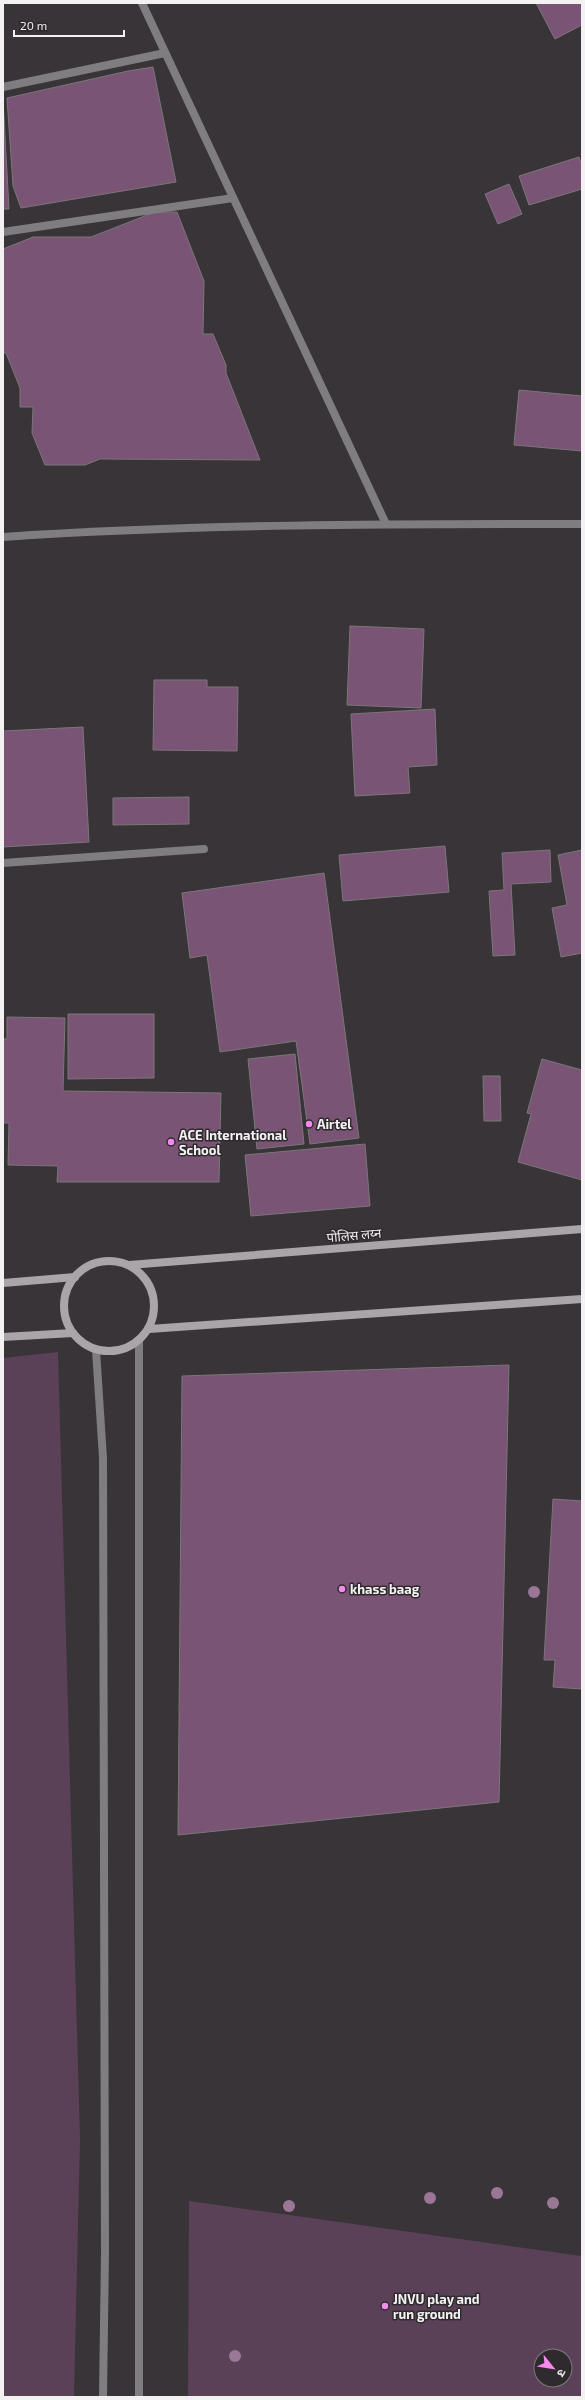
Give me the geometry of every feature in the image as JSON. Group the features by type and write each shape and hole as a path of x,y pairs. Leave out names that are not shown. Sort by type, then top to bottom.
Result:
{"street":[{"path":"142,3 386,524"},
{"path":"3,87 166,53"},
{"path":"3,232 233,198"},
{"path":"3,537 113,529 386,524 582,524"},
{"path":"3,863 204,849"},
{"name":"पोलिस लय्न","path":"129,1265 582,1229"},
{"path":"114,1260 129,1265 141,1273 150,1285 154,1300 154,1315 149,1329 139,1340 126,1348 112,1352 96,1350 83,1343 73,1333 66,1320 64,1305 67,1290 75,1277 86,1267 100,1261 114,1260"},
{"path":"3,1283 75,1277"},
{"path":"149,1329 582,1299"},
{"path":"3,1338 73,1333"},
{"path":"139,1340 139,2397"},
{"path":"96,1350 103,1458 105,2252 103,2397"}],"shaded area":[{"path":"58,1352 80,2139 74,2397 3,2397 3,1358"},
{"name":"JNVU play and run ground","path":"189,2201 582,2256 582,2397 188,2397"}],"building":[{"path":"536,3 582,3 582,25 555,39"},
{"path":"153,67 176,182 21,208 13,186 7,98 128,71"},
{"path":"3,99 9,209 3,209"},
{"path":"579,157 582,166 582,189 529,205 519,176"},
{"path":"509,184 522,214 498,224 485,194"},
{"path":"155,212 177,212 204,281 203,334 213,334 226,365 226,373 260,460 100,459 85,465 45,465 32,433 33,407 20,407 20,388 6,353 3,353 3,249 33,237 91,237"},
{"path":"519,390 582,396 582,451 514,445"},
{"path":"350,626 424,629 421,708 347,705"},
{"path":"154,680 207,680 207,687 238,687 237,751 153,750"},
{"path":"435,709 437,765 408,767 410,793 355,796 351,714"},
{"path":"83,727 89,842 3,847 3,731"},
{"path":"189,797 189,824 113,825 113,798"},
{"path":"445,846 449,892 343,901 339,855"},
{"path":"550,850 551,882 511,884 515,955 493,956 489,891 504,890 502,853"},
{"path":"582,850 582,953 561,957 552,908 567,905 558,855"},
{"path":"324,873 359,1138 310,1144 296,1041 220,1052 207,955 190,958 182,893"},
{"path":"68,1014 154,1014 154,1078 68,1079"},
{"path":"7,1017 65,1018 63,1091 221,1093 219,1182 57,1182 58,1166 8,1165 9,1123 3,1123 3,1039 7,1039"},
{"path":"295,1054 304,1144 257,1149 248,1059"},
{"path":"542,1059 582,1070 582,1180 518,1162 531,1114 527,1113"},
{"path":"483,1076 500,1076 501,1121 484,1121"},
{"path":"365,1144 370,1206 251,1216 245,1155"},
{"name":"khass baag","path":"509,1365 499,1802 178,1835 182,1376"},
{"path":"553,1499 582,1501 582,1689 553,1687 555,1660 544,1660"}],"place":[{"name":"Airtel","path":"309,1124"},
{"name":"ACE International School","path":"171,1142"},
{"name":"khass baag","path":"342,1589"},
{"name":"JNVU play and run ground","path":"385,2306"}]}
